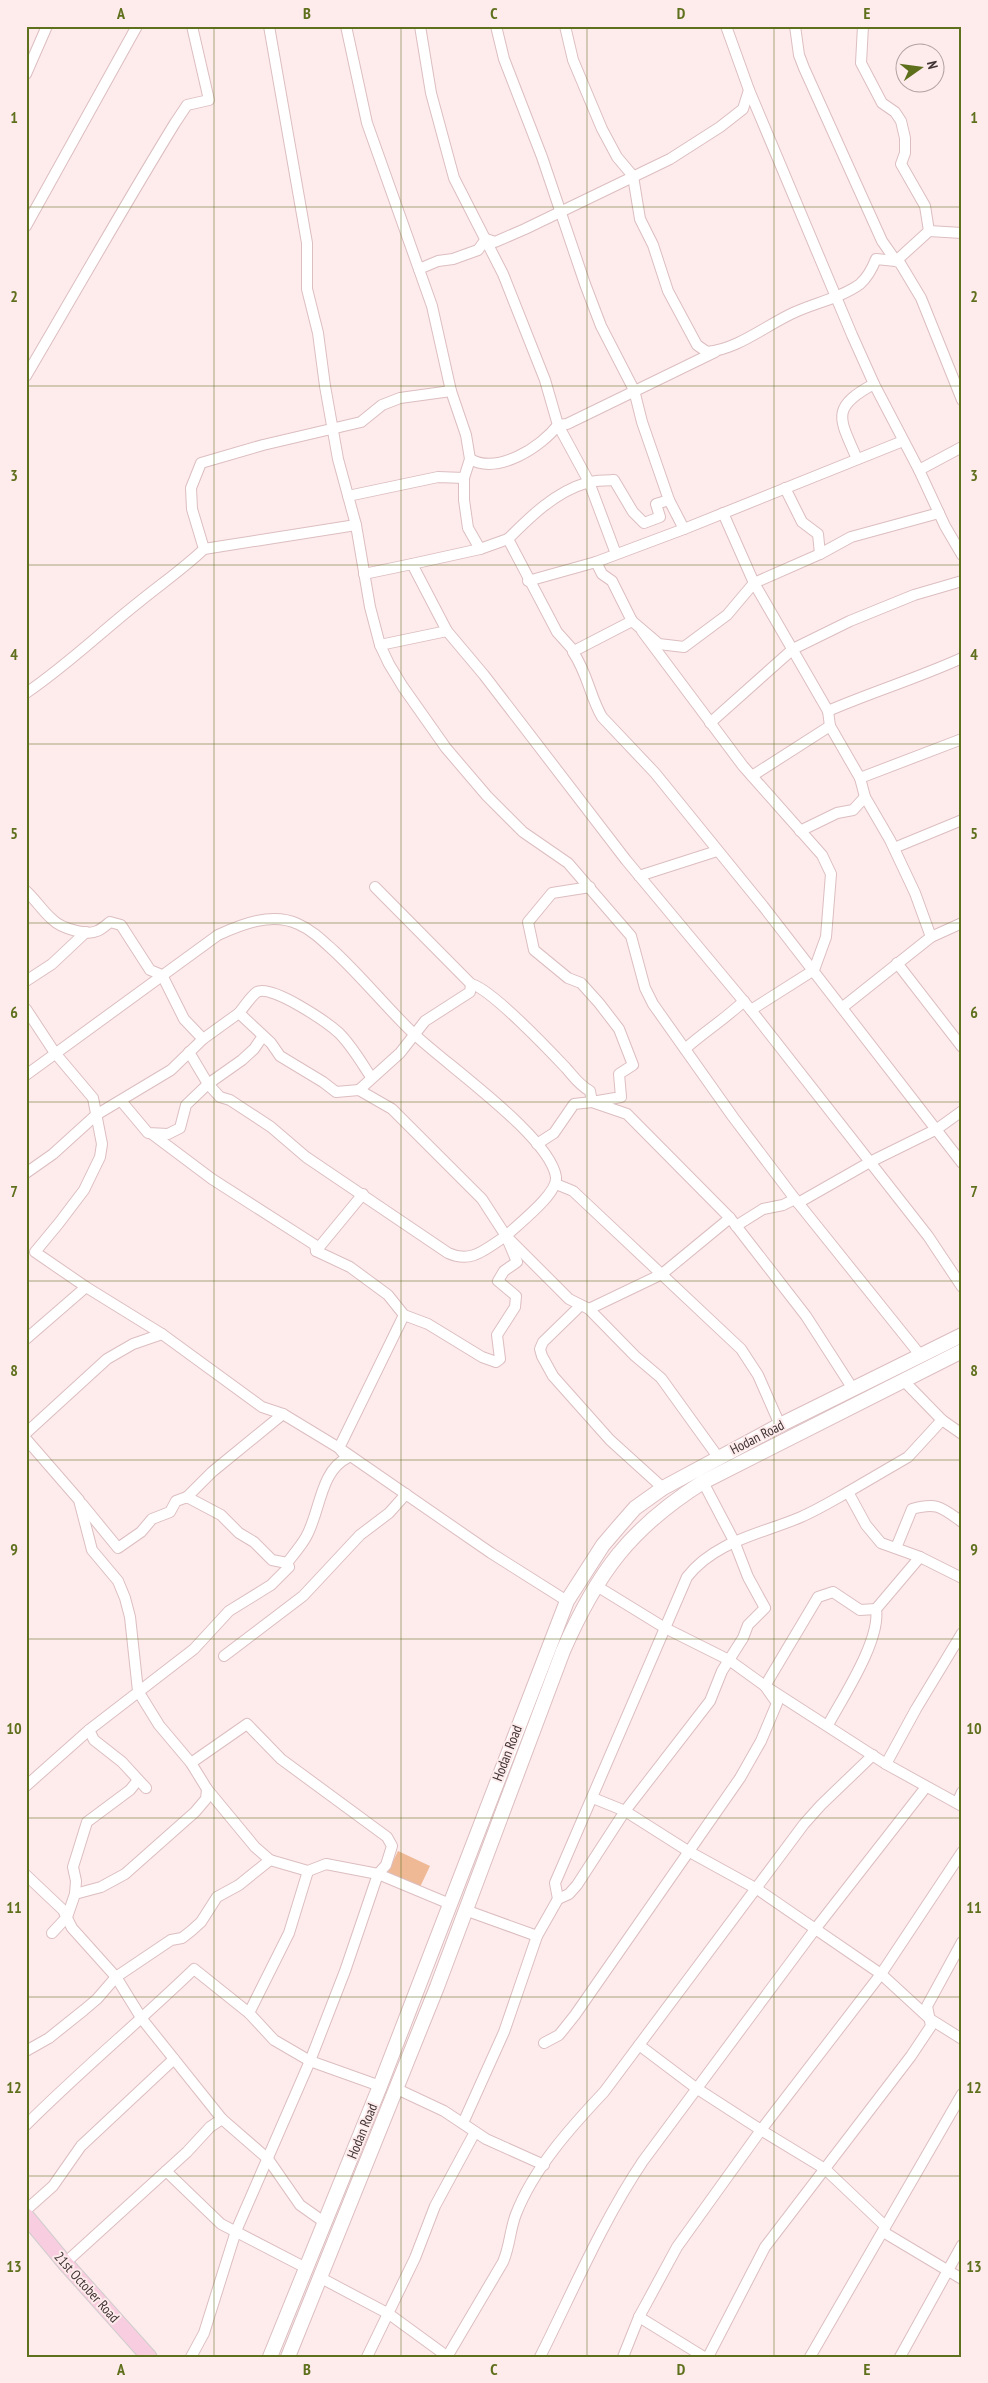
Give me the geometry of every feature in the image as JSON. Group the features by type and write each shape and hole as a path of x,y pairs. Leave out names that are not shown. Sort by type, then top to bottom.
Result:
{"main road":[{"name":"Hodan Road","path":"270,2357 380,2086 567,1601 603,1546 635,1508 663,1488 780,1424 962,1335"},
{"name":"Hodan Road","path":"288,2357 322,2278 397,2089 563,1651 581,1609 595,1585 623,1548 649,1520 670,1503 703,1482 962,1351"},
{"name":"21st October Road","path":"26,2216 148,2357"}],"street":[{"path":"26,74 47,26"},
{"path":"26,226 137,26"},
{"path":"26,376 68,306 105,238 175,122 187,105 209,100 192,26"},
{"path":"269,26 307,243 307,289 318,333 333,429 356,525 370,607 380,646 389,664 424,718 446,748 487,796 523,832 568,863 631,936 645,988 652,1004 797,1201 921,1356"},
{"path":"346,26 367,123 386,182 432,306 451,391 466,435 470,458 464,478 464,500 468,528 480,549"},
{"path":"420,26 431,93 454,178 503,274 546,380 558,425 589,482 616,554"},
{"path":"496,26 504,59 542,156 601,326 634,390 642,422 668,500 684,529"},
{"path":"565,26 573,60 599,121 617,156 633,176 640,219 653,245 668,290 697,345 706,352 718,351"},
{"path":"726,26 749,90 874,384 962,555"},
{"path":"795,26 799,55 804,68 882,240 896,261 900,263 921,298 962,400"},
{"path":"863,26 862,63 882,103 895,112 900,121 905,138 905,153 901,164 924,206 929,231"},
{"path":"486,239 495,242 670,159 720,127 743,109 749,90"},
{"path":"470,458 479,464 488,464 527,451 550,434 558,425 567,424 792,313 859,285 870,274 876,259 896,261 929,231 962,233"},
{"path":"419,269 438,261 478,250 486,239"},
{"path":"857,459 842,416 848,400 874,384"},
{"path":"204,549 192,509 191,488 201,463 263,445 361,422 382,405 400,398 451,391"},
{"path":"528,581 596,562 684,529 903,441"},
{"path":"919,470 962,447"},
{"path":"348,496 438,477 464,478"},
{"path":"364,574 480,549 508,539 529,518 558,496 589,482 614,480 633,512 644,523 660,517 656,504 668,500"},
{"path":"785,488 802,522 818,534 820,554"},
{"path":"722,513 754,583 828,711 830,726 860,778 865,797 894,848 915,892 931,937"},
{"path":"596,562 602,574 612,581 632,621 642,631 659,644 684,647 726,615 754,583 820,554 851,537 939,513"},
{"path":"26,693 168,581 204,549 356,525"},
{"path":"508,539 520,559 528,581 557,632 574,651 583,668 602,717 655,773 716,851 843,1006 962,1163"},
{"path":"412,564 446,631 490,683 639,876 744,1001 928,1236 962,1287"},
{"path":"710,723 793,648 850,621 914,595 962,581"},
{"path":"574,651 632,621"},
{"path":"380,646 446,631"},
{"path":"642,631 752,776 822,855 831,874 826,937 814,970 751,1010"},
{"path":"828,711 932,672 962,658"},
{"path":"752,776 830,726"},
{"path":"860,778 962,739"},
{"path":"800,831 837,813 852,810 865,797"},
{"path":"894,848 962,820"},
{"path":"639,876 716,851"},
{"path":"375,887 471,984 478,986 500,1004 566,1068 577,1084 590,1092 592,1102"},
{"path":"537,1144 554,1133 574,1104 621,1097 619,1074 634,1065 618,1029 599,1003 580,983 568,978 534,950 528,922 552,893 590,887"},
{"path":"26,891 38,901 53,921 62,926 86,932 96,932 110,922 121,925 150,970 162,974 184,1019 203,1040"},
{"path":"26,1075 194,950 224,932 264,919 284,920 298,924 315,934 354,970 414,1034 473,1082 537,1144 549,1161 556,1176 556,1184 539,1207 525,1217 506,1236 469,1258 460,1259 416,1233 363,1194 338,1180 306,1157 271,1127 230,1100 220,1097 208,1084 189,1052"},
{"path":"843,1006 931,937 962,923"},
{"path":"26,981 52,964 86,932"},
{"path":"897,963 962,1047"},
{"path":"359,1090 371,1077 400,1053 425,1021 470,992 471,984"},
{"path":"26,1173 53,1154 96,1116 122,1102 171,1070 203,1040 239,1013 258,992 275,993 313,1015 338,1033 371,1077"},
{"path":"685,1049 705,1030 722,1021 744,1001"},
{"path":"26,1009 55,1053 93,1098 102,1144 100,1157 84,1190 59,1224 30,1254 162,1334 262,1408 283,1414 339,1448 491,1553 567,1601"},
{"path":"239,1013 280,1056 336,1092 359,1090 392,1110 482,1198 506,1236 517,1262 504,1271 498,1281 516,1296 515,1307 497,1335 500,1360 496,1362 488,1360 428,1324 404,1315 388,1295 350,1267 316,1251"},
{"path":"152,1134 168,1134 180,1128 186,1106 208,1084 242,1060 254,1049 263,1036"},
{"path":"122,1102 148,1133 152,1134 212,1179 316,1245 316,1251"},
{"path":"592,1102 627,1114 733,1222 806,1316 853,1389"},
{"path":"663,1488 610,1440 553,1376 542,1356 540,1349 543,1342 584,1308 662,1274 733,1222 763,1209 797,1201 936,1129 962,1112"},
{"path":"556,1184 573,1191 742,1349 758,1375 780,1424"},
{"path":"316,1251 363,1194"},
{"path":"506,1236 562,1293 584,1308 661,1378 718,1457"},
{"path":"26,1339 86,1288"},
{"path":"339,1448 404,1315"},
{"path":"26,1433 107,1359 133,1344 162,1334"},
{"path":"903,1380 942,1420 962,1434"},
{"path":"26,1439 118,1548 142,1532 152,1519 170,1512 176,1501 186,1497 212,1472 283,1414"},
{"path":"558,1899 555,1883 687,1577 696,1565 734,1541 803,1516 908,1458 942,1420"},
{"path":"26,1786 89,1730 194,1649 229,1611 280,1577 289,1567 287,1563 306,1539 329,1474 347,1458 339,1448"},
{"path":"462,2123 504,2032 537,1936 558,1899 569,1894 577,1885 626,1811 706,1707 748,1625 764,1608 748,1577 734,1541 703,1482"},
{"path":"848,1492 866,1525 881,1543 920,1558 962,1578"},
{"path":"224,1656 303,1596 360,1535 389,1513 406,1494"},
{"path":"75,1496 81,1505 92,1550 118,1581 125,1598 130,1617 138,1692 159,1725 191,1763 207,1789 255,1847 270,1860 308,1871 326,1864 378,1874 450,1904"},
{"path":"186,1497 221,1515 239,1533 254,1542 272,1560 287,1563"},
{"path":"896,1548 912,1510 929,1504 943,1508 962,1522"},
{"path":"765,1686 818,1597 833,1592 860,1610 876,1609 920,1558"},
{"path":"595,1585 666,1628 729,1660 765,1686 886,1764 926,1787 959,1804 962,1792"},
{"path":"828,1725 870,1644 877,1617 876,1609"},
{"path":"886,1764 916,1709 962,1633"},
{"path":"544,2043 559,2035 575,2015 740,1778 761,1741 777,1703 765,1686"},
{"path":"191,1763 247,1724 281,1759 387,1837 392,1846 386,1865 378,1874 345,1971 310,2061 236,2231 204,2333 191,2357"},
{"path":"89,1730 94,1740 122,1762 146,1788"},
{"path":"322,2278 389,2314 447,2357 503,2262 508,2250 515,2216 544,2164 580,2118 604,2092 702,1964 742,1906 821,1805 873,1755"},
{"path":"52,1933 66,1917 75,1894 76,1881 73,1867 87,1822 130,1790 138,1780"},
{"path":"540,2357 624,2189 696,2088 816,1928 926,1787"},
{"path":"75,1894 101,1887 125,1874 195,1812 206,1799 207,1789"},
{"path":"593,1798 626,1811 688,1851 757,1889 881,1974 930,2019 962,2039"},
{"path":"623,2357 640,2317 677,2247 761,2130 881,1974 962,1852"},
{"path":"26,2051 49,2038 84,2010 97,1999 116,1977 171,1940 182,1938 191,1931 201,1922 217,1897 239,1885 270,1860"},
{"path":"249,2014 289,1933 308,1871"},
{"path":"26,1875 63,1910 72,1928 116,1977 142,2019 222,2119 268,2159 300,2205 324,2222"},
{"path":"466,1910 537,1936"},
{"path":"708,2357 765,2247 911,2056 931,2026 927,2006 962,1942"},
{"path":"26,2125 194,1969 249,2014 274,2040 310,2061 380,2086"},
{"path":"639,2044 696,2088 825,2169 884,2225 885,2233 962,2279"},
{"path":"26,2210 53,2186 81,2146 174,2059"},
{"path":"397,2089 444,2111 486,2139 544,2164"},
{"path":"810,2357 884,2225 962,2094"},
{"path":"65,2263 222,2119"},
{"path":"367,2357 389,2314 435,2206 475,2132"},
{"path":"166,2171 221,2224 306,2268"},
{"path":"900,2357 962,2245"},
{"path":"640,2317 704,2357"}],"shaded area":[{"path":"398,1851 430,1866 420,1887 388,1872"}]}
